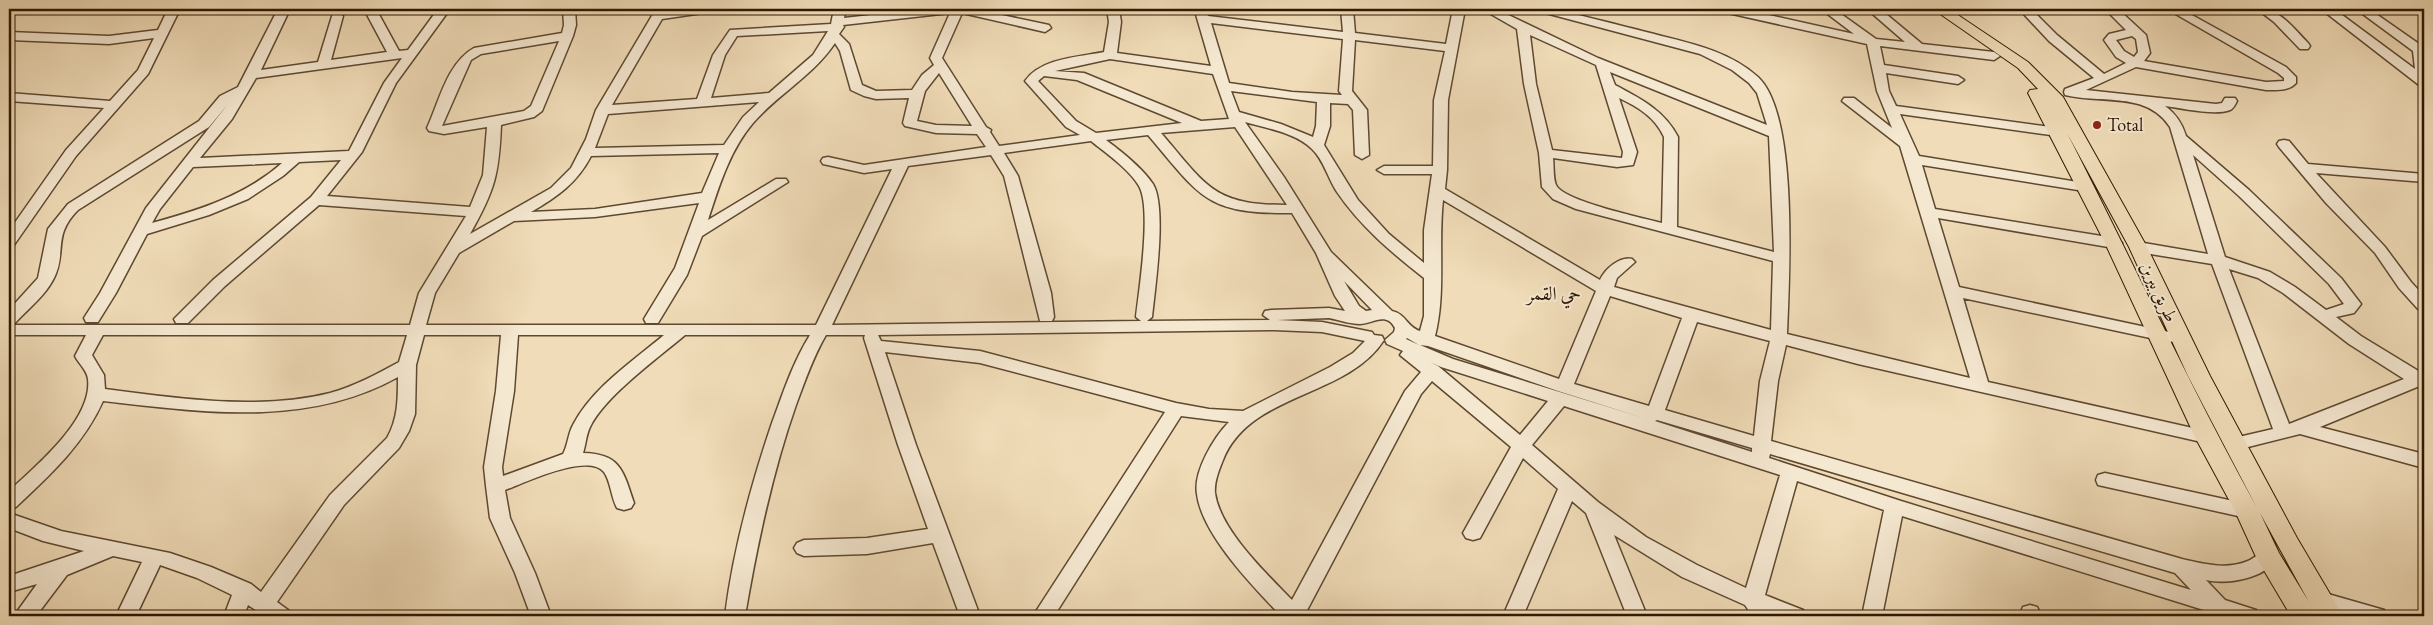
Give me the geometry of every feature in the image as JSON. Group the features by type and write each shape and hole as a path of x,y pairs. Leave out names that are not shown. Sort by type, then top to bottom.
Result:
{"main road":[{"name":"طريق بيرين","path":"1926,9 1994,56 2034,90 2044,103 2084,187 2114,243 2206,437 2247,511 2268,557 2318,611"},
{"name":"طريق بيرين","path":"1940,9 2063,94 2182,339 2288,544 2318,611"}],"street":[{"path":"9,242 71,153 144,71 174,9"},
{"path":"9,502 63,451 87,416 96,394 96,374 83,356 95,324 153,208 216,132 248,81 284,9"},
{"path":"370,9 394,55"},
{"path":"182,319 219,283 316,200 352,155 370,125 380,100 410,53 444,9"},
{"path":"567,36 478,51 467,57 456,76 434,128 444,130 494,122 529,114 536,108 567,36 570,25 570,9"},
{"path":"639,9 660,12 704,9"},
{"path":"958,9 936,58 940,67 952,80 984,130 1007,168 1016,189 1043,293 1046,317"},
{"path":"702,101 726,42 734,33 958,9 1045,28"},
{"path":"1110,55 1115,22 1113,9"},
{"path":"1347,9 1350,50 1345,91 1360,110 1362,155"},
{"path":"1425,341 1432,316 1432,230 1440,170 1441,100 1459,9"},
{"path":"1488,9 1523,28 1602,63 1776,134"},
{"path":"1542,9 1689,46 1723,60 1754,80 1764,92 1776,134 1782,259 1779,339 1769,381 1761,455"},
{"path":"1728,9 1873,42 1994,56"},
{"path":"1827,9 1856,27 1873,42 1878,68 1890,109 1913,159 1981,386"},
{"path":"1873,9 1919,48"},
{"path":"2025,9 2053,38 2102,78"},
{"path":"2063,94 2135,63 2141,57 2145,49 2142,38 2111,9"},
{"path":"2136,31 2113,37 2110,40 2120,54 2135,63 2266,86 2290,83 2290,77 2282,70 2173,9"},
{"path":"2264,9 2273,15 2304,46"},
{"path":"2327,9 2424,82"},
{"path":"2362,9 2418,49 2421,56 2420,72 2424,82"},
{"path":"454,250 556,191 577,170 603,110 660,12"},
{"path":"1362,318 1353,310 1343,296 1324,253 1297,209 1235,119 1217,71 1202,14 1245,18 1350,36 1450,48"},
{"path":"324,64 337,16"},
{"path":"838,23 842,44 856,87 861,91 876,95 915,94"},
{"path":"652,319 686,262 708,197 729,149 748,120 808,67 838,23"},
{"path":"1523,28 1530,84 1546,153 1549,187 1558,196 1581,206 1782,259"},
{"path":"9,36 109,40 163,32"},
{"path":"9,319 38,290 46,278 52,261 55,230 62,218 73,207 204,124 225,99 248,81 324,64 410,53"},
{"path":"1144,317 1153,223 1147,186 1118,156 1094,137 1071,124 1036,88 1031,81 1032,77 1051,67 1110,55 1217,71"},
{"path":"1546,153 1617,163 1628,162 1630,152 1602,63"},
{"path":"940,67 930,74 915,94 910,123 913,126 936,129 984,130"},
{"path":"1878,68 1958,80"},
{"path":"1037,73 1079,76 1199,125"},
{"path":"1223,86 1324,99 1352,100"},
{"path":"1610,88 1654,113 1666,123 1671,137 1669,228"},
{"path":"2063,94 2221,108 2227,107 2230,101"},
{"path":"9,97 39,101 114,105"},
{"path":"603,110 774,97"},
{"path":"1317,146 1323,126 1324,99"},
{"path":"1849,101 1906,145"},
{"path":"2148,101 2174,120 2218,260 2292,430"},
{"path":"1890,109 2058,132"},
{"path":"828,161 864,169 1094,137 1153,132 1235,119 1270,125 1317,146 1333,175 1362,216 1386,241 1431,276"},
{"path":"264,604 338,500 393,443 406,414 408,364 427,293 475,212 492,166 494,122"},
{"path":"1153,132 1203,188 1219,200 1250,208 1297,209"},
{"path":"2180,137 2251,200 2335,280 2353,304 2348,309 2322,316"},
{"path":"2284,144 2331,200 2380,250 2405,285 2424,305"},
{"path":"586,152 729,149"},
{"path":"190,163 352,155"},
{"path":"142,231 231,202 270,182 295,158"},
{"path":"1913,159 2084,187"},
{"path":"735,616 771,453 806,353 825,325 902,164"},
{"path":"2304,168 2424,178"},
{"path":"1384,170 1440,170"},
{"path":"695,234 781,182"},
{"path":"1438,191 1604,289 1779,339 2206,437"},
{"path":"509,218 595,213 708,197"},
{"path":"316,200 475,212"},
{"path":"1928,212 2114,243"},
{"path":"2138,247 2218,260 2264,275 2322,316 2422,380"},
{"path":"1324,253 1386,314 1400,320 1385,338 1336,371 1245,418 1225,438 1209,474 1205,492 1210,510 1239,555 1294,616 1414,391 1448,366"},
{"path":"1474,533 1522,444 1562,393 1610,276 1627,262"},
{"path":"1953,292 2182,339"},
{"path":"871,332 1046,317 1318,313 1342,314 1362,318 1374,314 1386,314"},
{"path":"1654,415 1691,315"},
{"path":"1362,318 1360,329 1448,366 1654,415 1761,455 1790,472 2222,612 2248,616"},
{"path":"9,319 95,324 419,324 652,319 825,325 871,332 980,357 1176,409 1209,415 1245,418"},
{"path":"9,330 182,319 419,324 510,330 682,329 825,325"},
{"path":"871,332 1274,325 1322,327 1385,338 1425,341 1522,444 1593,508 1688,571 1758,608 1796,616"},
{"path":"570,459 575,453 577,434 585,418 619,384 682,329"},
{"path":"510,330 505,391 494,467 495,486 500,518 525,572 542,616"},
{"path":"871,332 907,446 970,616"},
{"path":"96,394 218,406 298,404 324,400 360,389 408,364"},
{"path":"2236,444 2292,430 2422,380"},
{"path":"1562,393 1648,425 2182,567 2215,574 2229,574 2254,567 2268,557"},
{"path":"1043,616 1176,409"},
{"path":"2292,430 2424,460"},
{"path":"495,486 570,459 602,460 613,469 624,503"},
{"path":"1758,608 1790,472"},
{"path":"2106,480 2247,511"},
{"path":"1513,616 1569,486"},
{"path":"1872,616 1894,506"},
{"path":"1593,508 1636,616"},
{"path":"9,520 39,532 181,564 244,590 281,616"},
{"path":"804,548 867,546 939,535"},
{"path":"9,584 60,569 111,549"},
{"path":"126,616 154,557"},
{"path":"2182,567 2222,612"},
{"path":"24,616 60,569"},
{"path":"234,616 244,590"},
{"path":"2318,611 2377,616"}],"place":[{"name":"Total","path":"2097,125"}],"district":[{"name":"حي القمر","path":"1554,293"}]}
